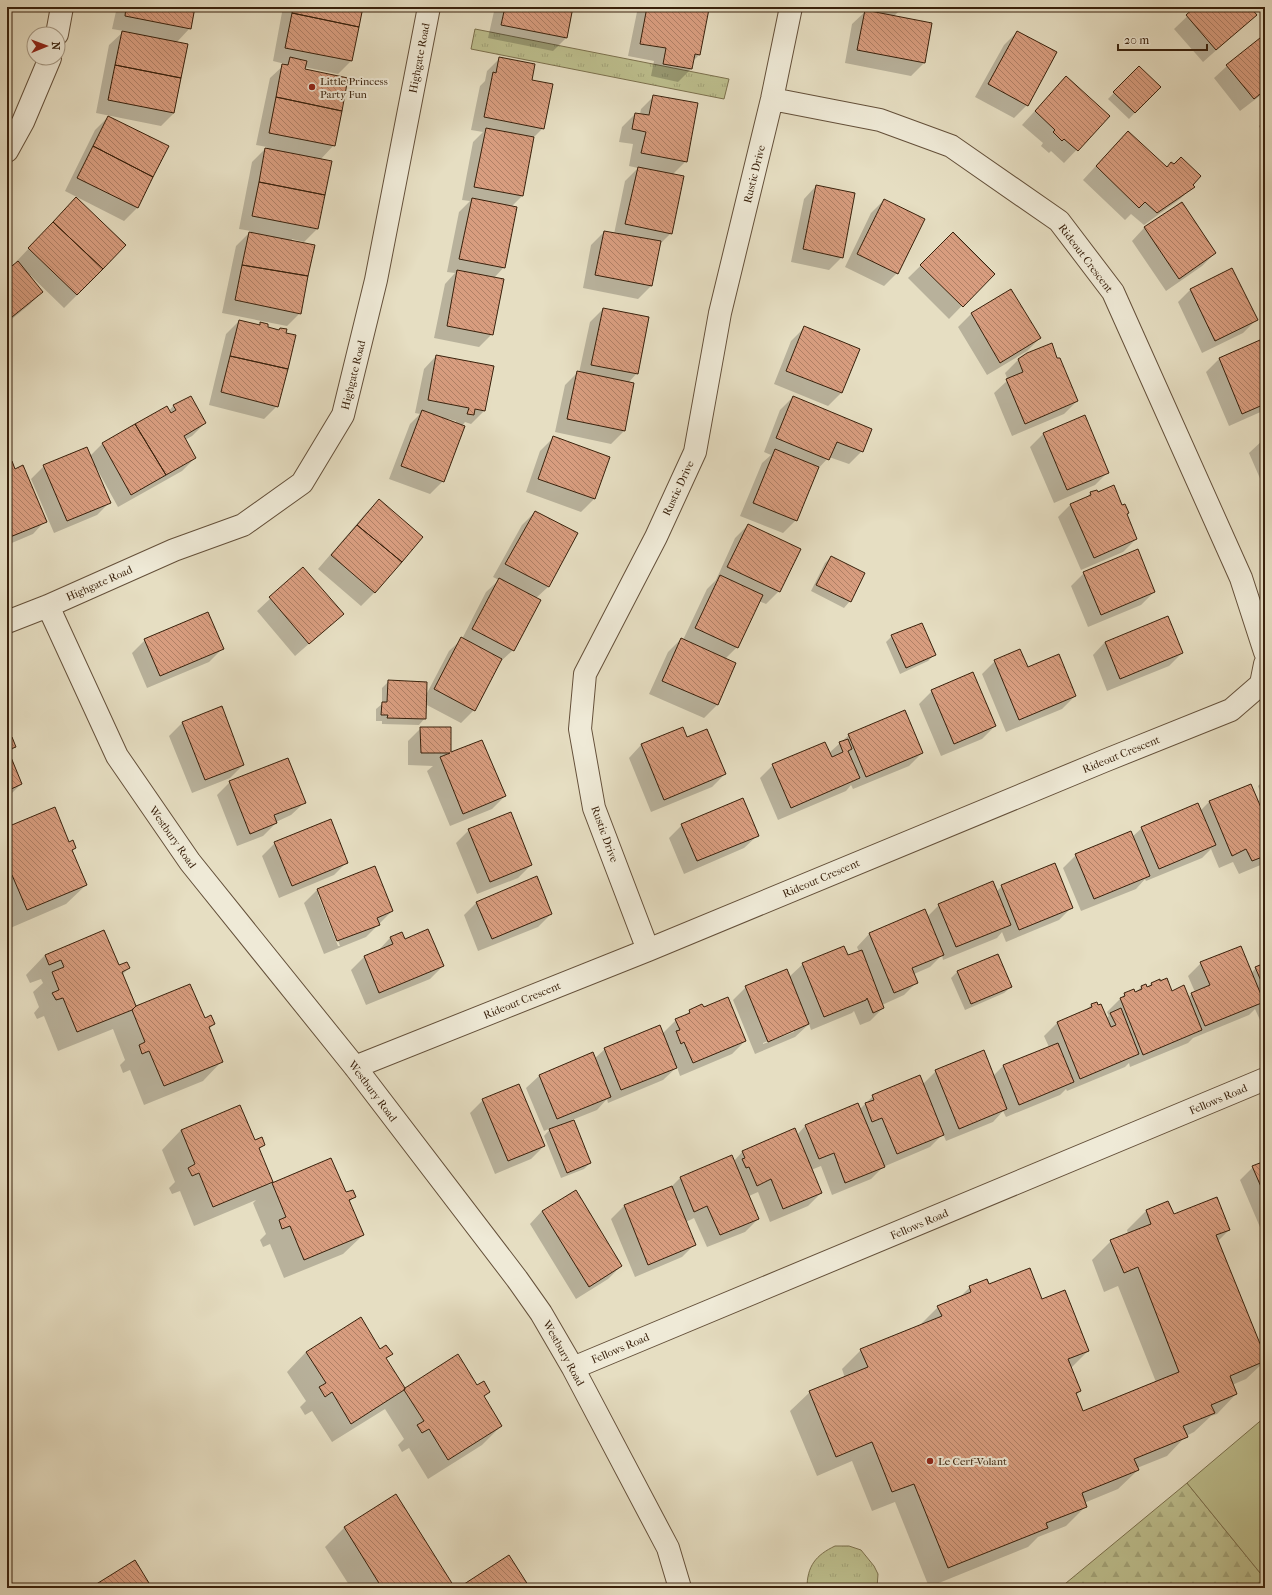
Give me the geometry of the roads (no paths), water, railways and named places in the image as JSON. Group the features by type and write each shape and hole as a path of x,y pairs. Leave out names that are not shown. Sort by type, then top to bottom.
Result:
{"street":[{"path":"58,26 62,7"},
{"name":"Highgate Road","path":"7,622 48,606 174,550 243,525 302,483 343,415 376,280 429,7"},
{"name":"Rustic Drive","path":"648,950 594,808 580,729 585,674 656,537 695,452 720,313 772,99 791,7"},
{"path":"7,151 23,122 47,66"},
{"name":"Rideout Crescent","path":"772,99 880,120 951,146 1059,221 1113,292 1241,578 1265,652"},
{"name":"Westbury Road","path":"48,606 117,756 190,862 355,1067 517,1279 541,1313 573,1368 668,1548 680,1588"},
{"name":"Rideout Crescent","path":"355,1067 648,950 1096,764 1231,710 1261,684 1265,664"},
{"name":"Fellows Road","path":"573,1368 1265,1079"}],"place":[{"name":"Little Princess Party Fun","path":"312,87"},
{"name":"Le Cerf-Volant","path":"930,1461"}]}
